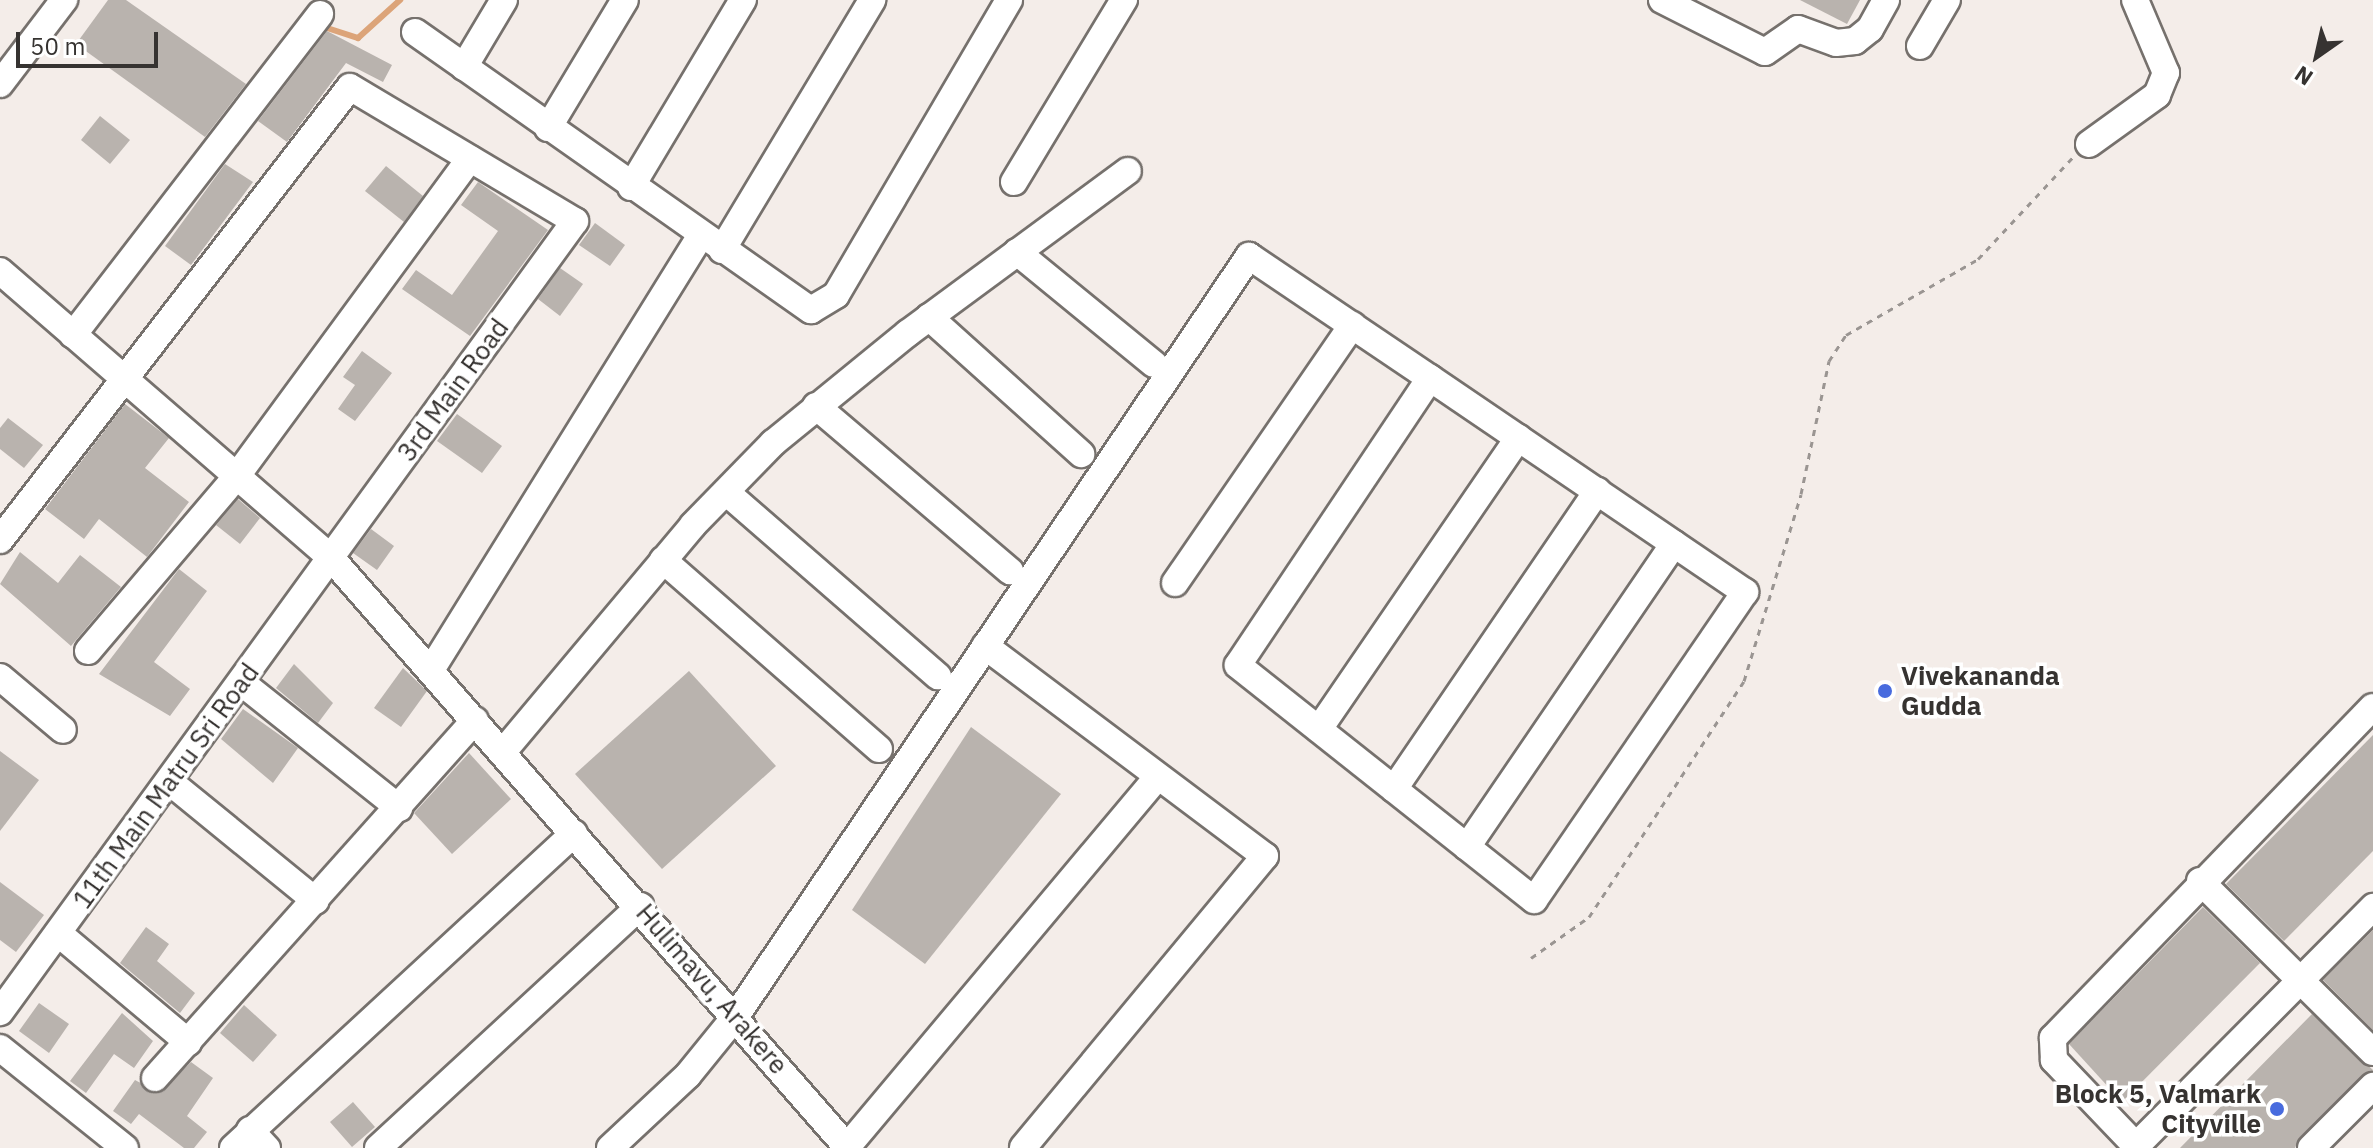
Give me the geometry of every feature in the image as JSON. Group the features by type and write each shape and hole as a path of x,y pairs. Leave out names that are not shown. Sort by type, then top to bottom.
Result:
{"street":[{"path":"0,84 64,0"},
{"path":"464,67 504,0"},
{"path":"548,128 625,0"},
{"path":"631,187 743,0"},
{"path":"431,670 872,0"},
{"path":"1014,182 1124,0"},
{"path":"1662,0 1769,52 1798,29 1836,43 1855,41 1870,29 1886,0"},
{"path":"1920,46 1947,0"},
{"path":"2089,144 2157,95 2166,73 2135,0"},
{"path":"415,32 803,307 824,306 1003,2"},
{"path":"73,335 320,14"},
{"path":"0,540 350,87 470,159 236,477 88,651"},
{"name":"3rd Main Road","path":"332,559 575,221 470,159"},
{"path":"502,753 663,560 726,492 816,406 929,317 1128,171"},
{"path":"1017,252 1154,364"},
{"path":"610,1148 688,1075 736,1016 1249,256 1352,325 1745,592 1534,900 1238,665 1430,378"},
{"name":"Hulimavu, Arakere","path":"0,271 332,559 640,906 848,1148"},
{"path":"929,317 1081,454"},
{"path":"1175,583 1352,325"},
{"path":"816,406 1010,571"},
{"path":"1319,729 1518,438"},
{"path":"1394,789 1597,491"},
{"path":"726,492 938,676"},
{"path":"1467,847 1674,544"},
{"name":"11th Main Matru Sri Road","path":"0,1012 332,559"},
{"path":"663,560 879,749"},
{"path":"985,646 1265,856 1023,1148"},
{"path":"0,677 63,730"},
{"path":"242,683 399,808"},
{"path":"2373,707 2200,881 2050,1046 2054,1060 2137,1147 2373,907"},
{"path":"155,1078 475,720"},
{"path":"848,1148 1158,777"},
{"path":"170,782 316,901"},
{"path":"250,1142 574,833"},
{"path":"2200,881 2373,1052"},
{"path":"378,1148 640,906"},
{"path":"58,933 188,1042"},
{"path":"0,1048 125,1148"},
{"path":"2311,1148 2373,1086"}],"path":[{"path":"1879,320 1978,259 2089,144"}],"building":[{"path":"108,0 126,0 246,84 205,137 76,44"},
{"path":"1800,0 1860,0 1847,24"},
{"path":"327,31 392,65 383,82 346,63 287,142 258,121"},
{"path":"100,116 130,140 110,164 81,140"},
{"path":"225,164 253,182 191,265 165,246"},
{"path":"386,166 423,196 404,222 365,191"},
{"path":"478,182 548,230 470,336 402,289 416,270 452,295 498,231 461,205"},
{"path":"595,223 625,245 610,266 579,245"},
{"path":"560,268 583,284 560,316 538,299"},
{"path":"362,351 392,373 355,421 338,409 355,385 343,377"},
{"path":"125,404 169,438 145,468 189,502 147,557 99,519 84,539 45,509"},
{"path":"457,414 502,446 482,473 437,441"},
{"path":"8,418 43,445 24,468 0,449 0,428"},
{"path":"238,499 260,518 240,544 216,525"},
{"path":"371,529 394,546 377,570 353,553"},
{"path":"20,552 58,583 80,555 121,587 71,646 0,584"},
{"path":"179,569 207,591 154,662 190,689 170,716 99,674"},
{"path":"294,664 333,703 318,723 276,688"},
{"path":"403,668 427,691 401,727 374,708"},
{"path":"689,671 776,766 662,869 575,774"},
{"path":"243,709 298,748 273,783 221,739"},
{"path":"971,727 1061,794 925,964 852,910"},
{"path":"2373,735 2373,851 2284,941 2226,884"},
{"path":"0,751 39,780 0,831"},
{"path":"469,753 511,799 452,854 414,813"},
{"path":"0,882 44,915 16,952 0,940"},
{"path":"2203,907 2260,963 2122,1102 2069,1044"},
{"path":"146,927 169,944 157,961 195,993 180,1013 120,963"},
{"path":"2373,930 2373,1030 2323,980"},
{"path":"39,1003 69,1024 49,1053 19,1031"},
{"path":"244,1005 277,1035 253,1062 220,1033"},
{"path":"122,1013 153,1041 134,1068 114,1054 86,1093 70,1081"},
{"name":"Block 5, Valmark Cityville","path":"2312,1014 2373,1070 2300,1137 2295,1148 2180,1148"},
{"path":"191,1062 213,1078 187,1116 207,1132 194,1148 184,1148 139,1114 131,1124 113,1111 135,1080 159,1093"},
{"path":"353,1102 375,1127 352,1147 330,1122"}],"waterway":[{"path":"324,27 358,38 400,0"}],"place":[{"name":"Vivekananda Gudda","path":"1885,691"},
{"name":"Block 5, Valmark Cityville","path":"2277,1109"}]}
